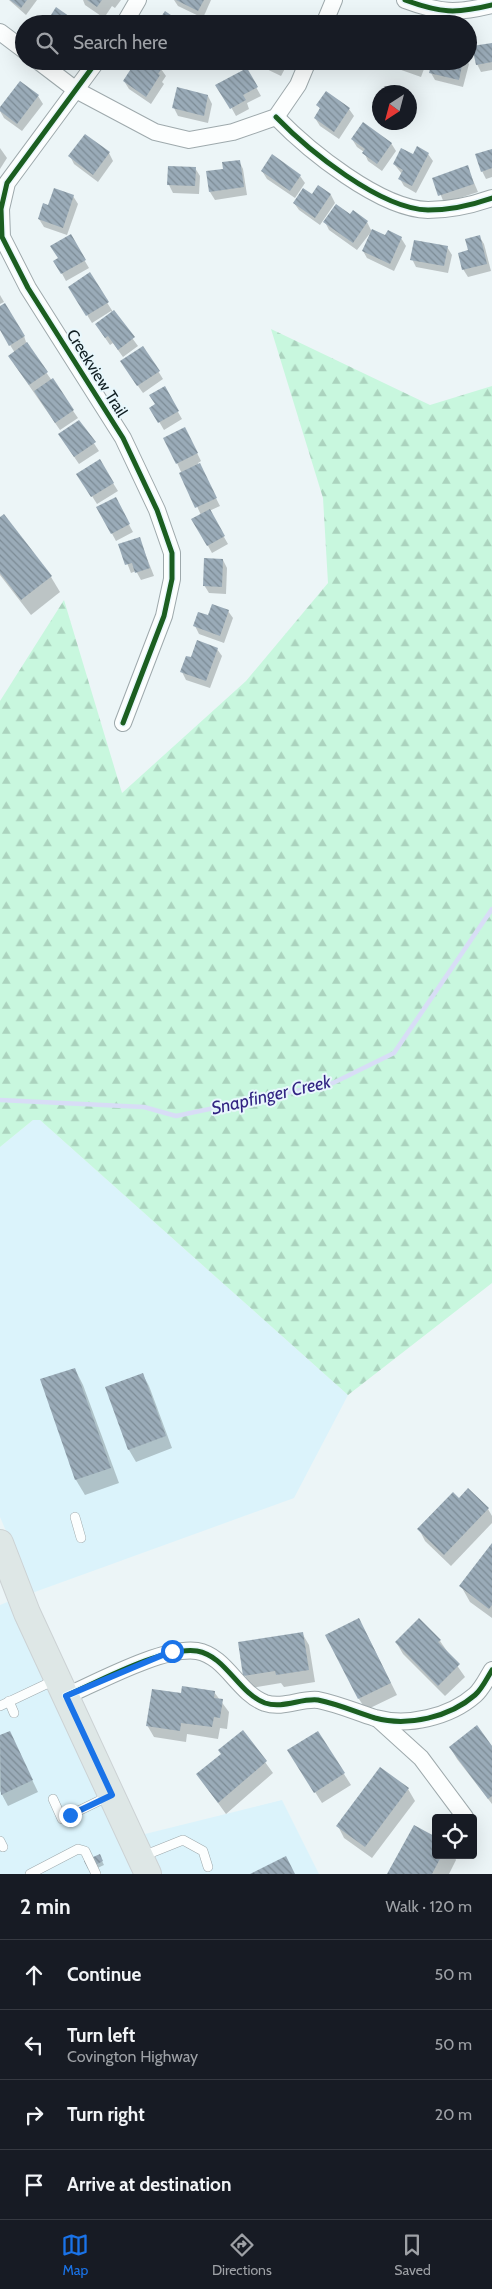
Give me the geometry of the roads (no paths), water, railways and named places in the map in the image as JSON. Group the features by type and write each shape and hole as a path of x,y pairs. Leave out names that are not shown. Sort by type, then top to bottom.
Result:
{"main road":[{"path":"0,1544 27,1613 144,1866"}],"street":[{"path":"129,15 138,0"},
{"path":"328,15 334,0"},
{"path":"406,0 435,11 467,11 492,5"},
{"path":"0,32 15,43"},
{"path":"50,70 76,90 155,132 189,140 233,132 276,116 298,85 304,70"},
{"name":"Creekview Trail","path":"90,70 7,183 1,208 2,237 28,288 123,438 156,510 172,553 172,579 164,616 123,723"},
{"path":"276,116 296,137 364,187 392,201 427,210 469,206 492,198"},
{"path":"61,1688 172,1651 198,1651 213,1658 252,1695 266,1703 286,1705 314,1700 333,1703 378,1719 420,1721 438,1717 475,1695 492,1670"},
{"path":"378,1719 422,1758 463,1814"}],"lane":[{"path":"75,1517 81,1538"},
{"path":"4,1704 61,1688"},
{"path":"4,1704 14,1713"},
{"path":"53,1799 66,1817 112,1795"},
{"path":"144,1866 183,1840 203,1850 208,1867"},
{"path":"30,1874 78,1850 86,1851 96,1874"}],"waterway":[{"name":"Snapfinger Creek","path":"0,1100 144,1107 176,1116 333,1083 394,1053 492,909"}]}
